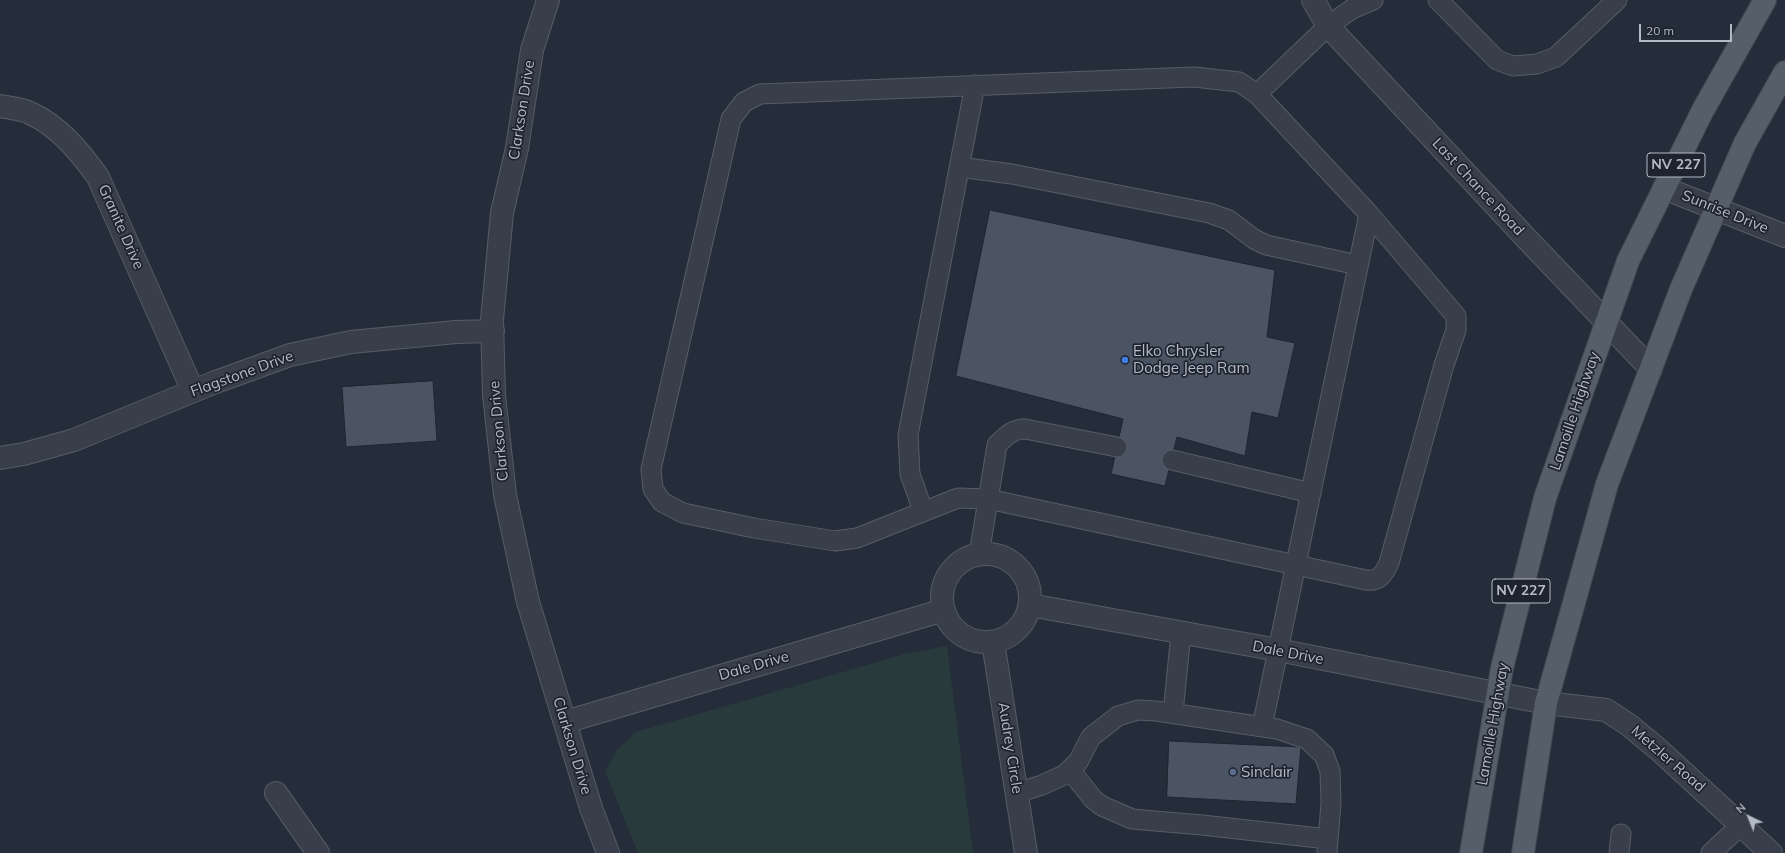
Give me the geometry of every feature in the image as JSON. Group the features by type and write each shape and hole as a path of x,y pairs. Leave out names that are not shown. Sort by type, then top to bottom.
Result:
{"main road":[{"name":"Lamoille Highway","path":"1471,853 1502,668 1545,498 1628,261 1703,110 1765,0"},
{"path":"1523,853 1546,703 1607,484 1681,289 1745,143 1785,72"}],"street":[{"name":"Clarkson Drive","path":"548,0 532,50 517,148 502,213 492,320 494,395 505,495 528,602 591,808 608,853"},
{"name":"Last Chance Road","path":"1313,0 1328,26 1651,369"},
{"name":"Granite Drive","path":"0,106 29,112 45,121 79,151 98,176 193,391"},
{"name":"Sunrise Drive","path":"1664,188 1785,236"},
{"name":"Flagstone Drive","path":"0,458 24,454 74,440 193,391 290,355 351,342 456,332 493,331"},
{"path":"992,554 1006,558 1017,566 1026,578 1030,590 1030,604 1026,618 1018,630 1007,638 993,642 980,642 968,639 957,632 949,622 944,610 942,595 946,581 953,569 965,560 979,555 992,554"},
{"name":"Dale Drive","path":"1030,604 1278,650 1546,703"},
{"name":"Dale Drive","path":"565,722 944,610"},
{"name":"Audrey Circle","path":"993,642 1026,853"},
{"name":"Metzler Road","path":"1546,703 1606,710 1629,725 1659,750 1771,853"},
{"path":"276,793 318,853"}],"lane":[{"path":"1257,94 1328,26 1352,9 1372,0"},
{"path":"1438,0 1497,60 1513,66 1536,64 1556,57 1617,0"},
{"path":"1194,77 1239,82 1257,94 1369,214 1456,316 1456,330 1444,365 1385,573 1378,579 1373,581 988,499 958,498 857,538 835,541 754,528 683,513 662,502 653,489 651,469 730,119 744,102 760,94 1194,77"},
{"path":"922,511 910,474 908,435 975,85"},
{"path":"959,167 1012,174 1209,213 1229,220 1254,239 1266,245 1358,265"},
{"path":"1262,727 1369,214"},
{"path":"979,555 997,445 1008,434 1017,429 1025,429 1117,447"},
{"path":"1172,460 1311,493"},
{"path":"1172,713 1181,633"},
{"path":"1017,793 1042,785 1064,775 1078,762 1090,737 1118,716 1138,710 1172,713 1277,729 1307,739 1324,755 1330,771 1331,803 1327,846 1202,825 1132,819 1102,806 1093,799 1070,770"},
{"path":"1711,853 1741,825"},
{"path":"1619,853 1621,834"}],"shaded area":[{"path":"947,646 973,853 638,853 605,771 617,750 636,732 905,654"}],"building":[{"name":"Elko Chrysler Dodge Jeep Ram","path":"990,210 1275,270 1267,337 1295,343 1278,418 1252,412 1245,456 1177,437 1165,486 1111,474 1123,419 956,376"},
{"path":"433,381 437,441 346,447 342,387"},
{"name":"Sinclair","path":"1169,741 1301,747 1296,804 1167,797"}],"place":[{"name":"Elko Chrysler Dodge Jeep Ram","path":"1125,360"},
{"name":"Sinclair","path":"1233,772"}]}
